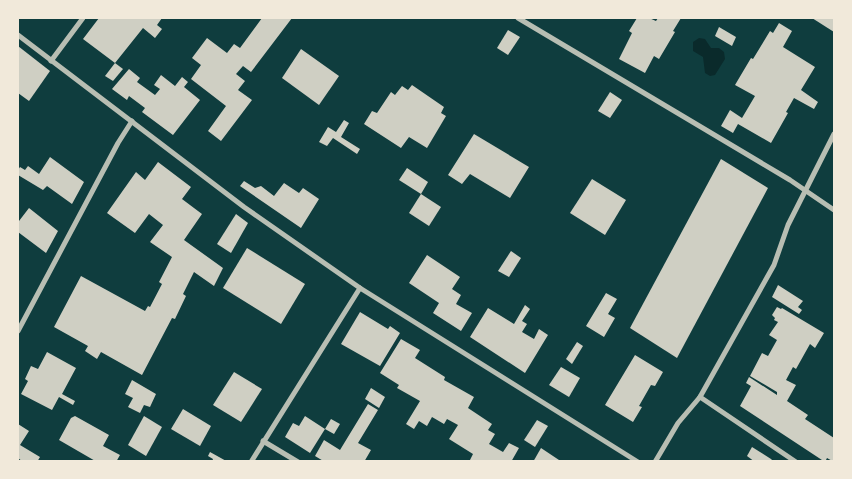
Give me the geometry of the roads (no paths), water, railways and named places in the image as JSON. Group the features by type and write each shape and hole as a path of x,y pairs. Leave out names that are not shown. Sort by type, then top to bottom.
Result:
{"street":[{"path":"51,61 83,18"},
{"path":"518,18 790,180 834,210"},
{"path":"18,35 244,207 360,288 638,462"},
{"path":"18,331 118,143 132,122"},
{"path":"655,462 678,423 700,397 774,265 788,225 804,190 834,134"},
{"path":"251,462 360,288"},
{"path":"700,397 796,462"},
{"path":"264,441 298,462"}],"water":[{"path":"699,38 705,39 711,48 719,48 724,52 725,59 715,75 710,76 705,73 703,57 693,51 693,42"}]}
